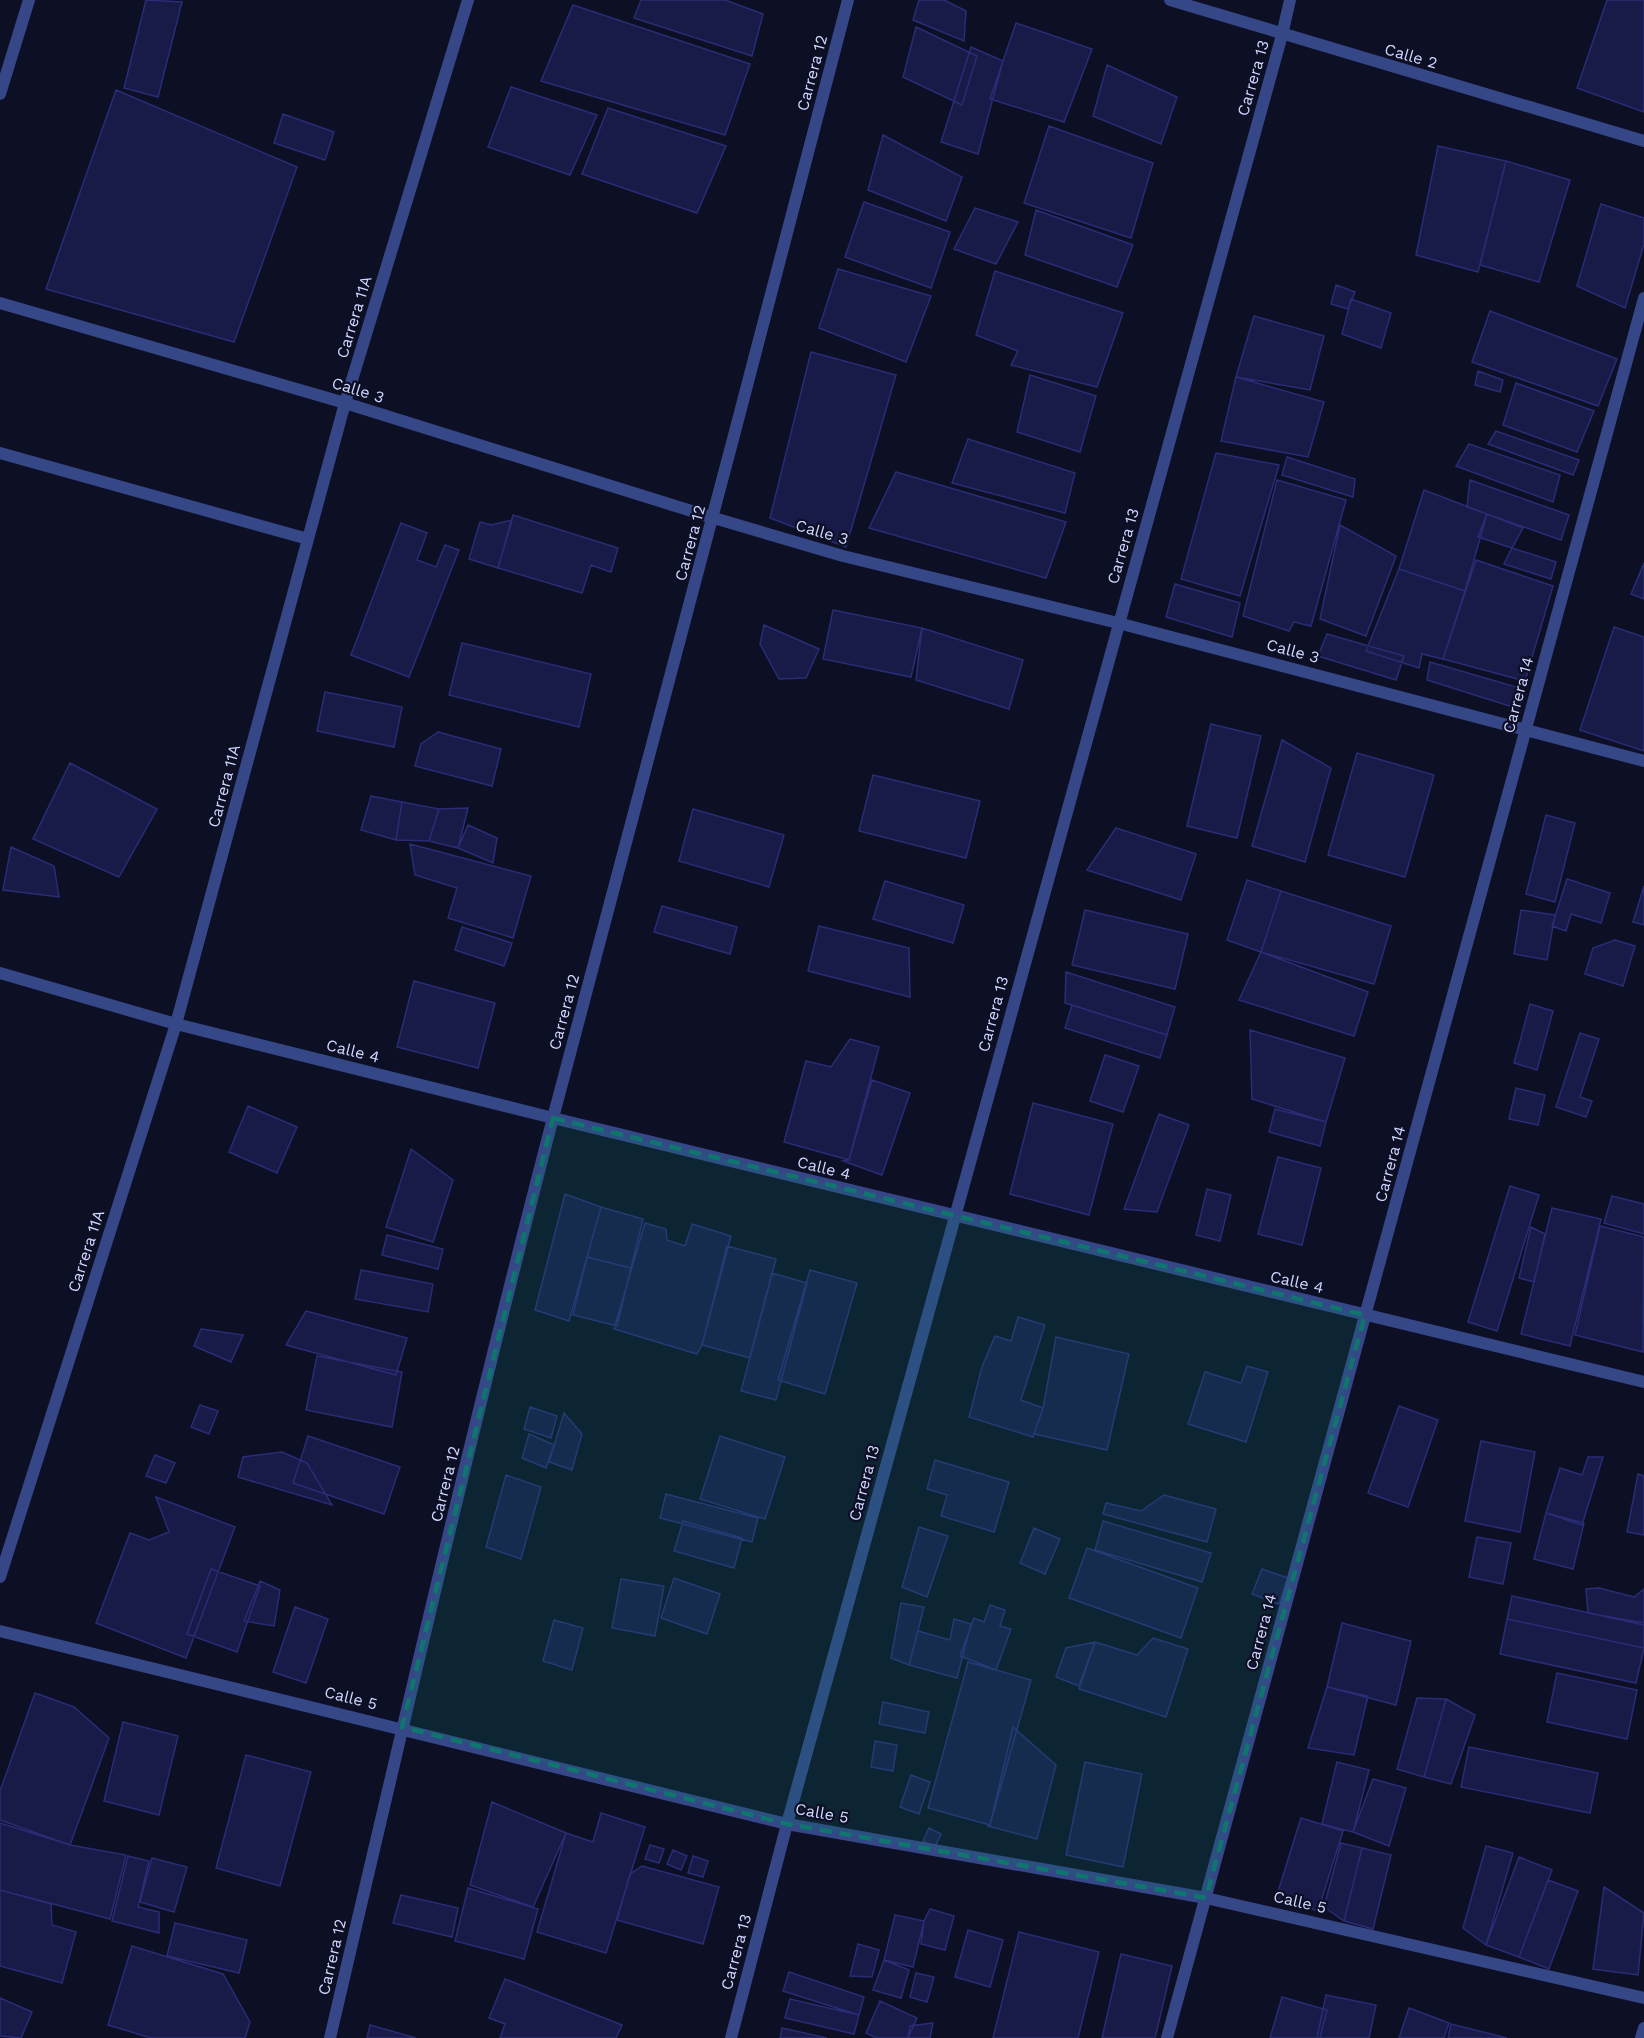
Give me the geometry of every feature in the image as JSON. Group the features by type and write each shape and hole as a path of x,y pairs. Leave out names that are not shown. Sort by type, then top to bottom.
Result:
{"street":[{"path":"0,94 29,0"},
{"name":"Carrera 11A","path":"0,1577 176,1024 345,403 468,0"},
{"name":"Carrera 12","path":"330,2038 402,1727 553,1118 714,518 848,0"},
{"name":"Calle 2","path":"1170,0 1644,141"},
{"name":"Carrera 13","path":"731,2038 787,1824 1290,0"},
{"name":"Carrera 14","path":"1167,2038 1644,298"},
{"name":"Calle 3","path":"0,303 345,403 843,556 1118,623 1644,761"},
{"path":"0,453 308,539"},
{"name":"Calle 4","path":"0,973 176,1024 553,1118 1644,1382"},
{"name":"Calle 5","path":"0,1631 402,1727 787,1824 1206,1898 1644,1998"},
{"path":"1641,2038 1644,2028"}],"highlighted area":[{"path":"553,1118 1365,1315 1206,1898 787,1824 402,1727"}],"building":[{"path":"146,0 182,2 158,97 124,88"},
{"path":"641,0 725,0 763,14 752,56 634,18"},
{"path":"919,0 944,0 966,11 964,41 913,20"},
{"path":"1607,0 1644,0 1644,112 1577,88"},
{"path":"573,5 750,64 725,135 541,81"},
{"path":"1016,23 1092,49 1064,122 990,99"},
{"path":"916,27 977,56 962,105 903,77"},
{"path":"971,47 1003,61 978,154 941,142"},
{"path":"1107,65 1177,97 1161,144 1093,116"},
{"path":"511,87 597,115 570,175 488,147"},
{"path":"116,90 297,167 234,342 46,289"},
{"path":"608,108 726,146 697,213 582,174"},
{"path":"283,114 334,132 325,160 274,143"},
{"path":"1049,126 1153,163 1131,238 1024,203"},
{"path":"883,135 962,177 946,221 868,190"},
{"path":"1438,146 1506,161 1478,272 1416,255"},
{"path":"1506,161 1570,180 1539,282 1480,265"},
{"path":"864,202 950,232 931,288 845,257"},
{"path":"1601,204 1644,218 1644,244 1625,308 1577,286"},
{"path":"975,208 1018,222 996,264 954,249"},
{"path":"1036,210 1133,245 1117,287 1025,255"},
{"path":"838,269 931,296 906,362 819,328"},
{"path":"995,271 1123,313 1097,387 1011,365 1018,351 976,335"},
{"path":"1336,285 1355,292 1348,309 1331,304"},
{"path":"1351,299 1391,313 1381,348 1342,334"},
{"path":"1490,311 1617,359 1598,406 1472,362"},
{"path":"1254,316 1324,336 1310,390 1236,377"},
{"path":"811,352 896,375 846,547 770,518"},
{"path":"1478,371 1503,380 1500,392 1475,385"},
{"path":"1030,375 1096,396 1080,452 1017,432"},
{"path":"1236,377 1324,402 1308,457 1221,441"},
{"path":"1516,383 1594,411 1577,452 1503,425"},
{"path":"1496,431 1579,460 1573,475 1488,444"},
{"path":"968,439 1075,473 1065,513 952,483"},
{"path":"1469,444 1560,475 1553,502 1456,466"},
{"path":"1216,453 1279,465 1240,596 1181,579"},
{"path":"1287,457 1355,479 1353,497 1282,475"},
{"path":"896,472 1066,522 1046,578 869,528"},
{"path":"1277,480 1346,500 1311,626 1294,622 1289,631 1243,616"},
{"path":"1470,480 1569,515 1561,540 1467,507"},
{"path":"1424,490 1487,514 1465,591 1399,569"},
{"path":"1487,514 1523,528 1512,548 1478,537"},
{"path":"513,515 618,548 611,572 591,565 582,593 498,568"},
{"path":"512,520 498,568 469,559 480,522 491,525"},
{"path":"401,523 427,533 417,560 436,567 445,545 459,550 409,677 351,655"},
{"path":"1340,525 1396,556 1366,636 1320,619"},
{"path":"1512,548 1556,562 1551,579 1504,564"},
{"path":"1476,560 1553,586 1525,681 1443,659"},
{"path":"1644,563 1644,599 1631,594"},
{"path":"1399,569 1465,591 1443,659 1422,654 1419,668 1366,651"},
{"path":"1175,584 1240,603 1232,637 1166,617"},
{"path":"833,610 922,628 911,677 823,659"},
{"path":"764,625 819,649 806,678 779,679 760,644"},
{"path":"1614,627 1644,637 1644,751 1580,730"},
{"path":"922,628 1023,660 1009,709 916,680"},
{"path":"1327,634 1404,656 1396,680 1318,656"},
{"path":"462,643 591,674 579,727 449,695"},
{"path":"1430,662 1523,689 1519,709 1427,680"},
{"path":"325,692 402,707 394,747 317,731"},
{"path":"1211,724 1261,736 1237,838 1187,826"},
{"path":"438,732 501,749 492,786 415,766 421,744"},
{"path":"1282,740 1331,768 1305,862 1252,846"},
{"path":"1357,753 1434,775 1405,877 1328,855"},
{"path":"70,763 157,809 119,877 33,839"},
{"path":"873,775 980,801 966,858 859,831"},
{"path":"371,796 402,802 396,840 361,830"},
{"path":"402,802 439,809 429,841 396,840"},
{"path":"468,808 458,848 429,841 439,809"},
{"path":"693,809 784,835 769,887 679,861"},
{"path":"1546,815 1575,823 1555,902 1526,894"},
{"path":"468,825 497,838 493,863 458,848"},
{"path":"1116,828 1196,854 1181,900 1087,870"},
{"path":"410,844 531,876 513,938 448,918 457,888 415,875"},
{"path":"11,847 54,866 59,897 3,890"},
{"path":"1567,879 1610,893 1601,923 1571,914 1566,931 1552,926"},
{"path":"1247,880 1281,891 1261,952 1227,940"},
{"path":"885,881 964,905 953,943 873,919"},
{"path":"1644,886 1644,925 1633,922"},
{"path":"1281,891 1391,926 1374,984 1261,952"},
{"path":"662,906 737,927 730,954 654,932"},
{"path":"1085,910 1188,934 1175,989 1072,965"},
{"path":"1521,910 1555,915 1547,960 1514,954"},
{"path":"819,926 909,948 910,997 808,971"},
{"path":"462,927 512,943 504,966 455,950"},
{"path":"1615,940 1635,946 1623,986 1585,974 1593,948"},
{"path":"1261,952 1368,992 1354,1036 1239,1000"},
{"path":"1066,972 1175,1007 1167,1035 1065,1003"},
{"path":"414,981 495,1003 478,1068 397,1047"},
{"path":"1530,1004 1553,1011 1537,1070 1514,1063"},
{"path":"1072,1005 1167,1035 1160,1058 1065,1028"},
{"path":"1250,1030 1345,1058 1326,1122 1252,1099"},
{"path":"1580,1033 1599,1039 1580,1097 1592,1101 1586,1117 1556,1107"},
{"path":"850,1039 879,1047 849,1160 784,1142 806,1061 831,1067"},
{"path":"1105,1055 1139,1066 1123,1112 1090,1101"},
{"path":"872,1080 910,1093 882,1175 843,1161 849,1160"},
{"path":"1516,1088 1545,1095 1538,1125 1509,1119"},
{"path":"1033,1103 1113,1124 1089,1215 1010,1194"},
{"path":"248,1106 297,1127 277,1173 229,1152"},
{"path":"1275,1109 1326,1122 1320,1146 1269,1132"},
{"path":"1159,1114 1189,1125 1157,1212 1124,1209"},
{"path":"411,1149 453,1180 433,1242 386,1227"},
{"path":"1278,1157 1321,1168 1302,1245 1258,1234"},
{"path":"1510,1186 1539,1195 1497,1331 1468,1322"},
{"path":"1207,1189 1231,1195 1220,1241 1196,1235"},
{"path":"565,1194 601,1207 569,1321 535,1310"},
{"path":"1612,1196 1644,1204 1644,1234 1604,1223"},
{"path":"601,1207 643,1219 631,1268 587,1257"},
{"path":"1552,1208 1601,1219 1570,1346 1521,1334"},
{"path":"645,1223 666,1229 667,1240 685,1246 692,1224 731,1236 702,1345 697,1354 614,1329"},
{"path":"1600,1226 1644,1237 1643,1352 1575,1335"},
{"path":"1531,1227 1545,1234 1534,1282 1519,1278"},
{"path":"387,1235 443,1249 438,1269 382,1255"},
{"path":"727,1246 776,1259 750,1358 702,1345"},
{"path":"587,1257 631,1268 617,1326 573,1315"},
{"path":"361,1270 433,1284 428,1312 355,1299"},
{"path":"810,1270 857,1283 825,1394 778,1380"},
{"path":"772,1273 807,1283 776,1400 741,1391"},
{"path":"306,1311 407,1338 396,1375 286,1345"},
{"path":"1018,1317 1045,1325 1021,1400 1043,1408 1033,1437 969,1417 982,1367 995,1336 1011,1341"},
{"path":"201,1329 243,1335 231,1362 194,1346"},
{"path":"1056,1337 1129,1354 1107,1450 1034,1434 1043,1408"},
{"path":"317,1356 402,1372 392,1427 306,1410"},
{"path":"1247,1366 1268,1372 1246,1442 1188,1424 1205,1372 1241,1383"},
{"path":"200,1405 218,1411 209,1434 191,1427"},
{"path":"1399,1406 1438,1420 1408,1507 1368,1493"},
{"path":"530,1407 557,1416 551,1438 524,1429"},
{"path":"564,1413 582,1434 572,1470 549,1462"},
{"path":"529,1434 554,1445 546,1468 522,1458"},
{"path":"308,1436 400,1467 384,1514 293,1483"},
{"path":"720,1436 785,1457 765,1519 700,1499"},
{"path":"1481,1441 1535,1452 1520,1532 1465,1521"},
{"path":"282,1452 307,1463 332,1505 238,1477 243,1457"},
{"path":"155,1455 175,1463 166,1483 146,1476"},
{"path":"1588,1457 1603,1457 1582,1525 1546,1513 1560,1468 1582,1475"},
{"path":"935,1460 1009,1482 994,1532 941,1516 947,1495 927,1489"},
{"path":"1638,1474 1644,1476 1644,1535 1627,1532"},
{"path":"506,1475 541,1487 521,1559 486,1547"},
{"path":"666,1494 758,1518 752,1542 660,1518"},
{"path":"1164,1495 1216,1509 1207,1542 1103,1514 1106,1503 1141,1511"},
{"path":"156,1497 235,1527 186,1658 96,1623 130,1533 149,1540 169,1532"},
{"path":"1546,1513 1584,1523 1573,1569 1534,1559"},
{"path":"683,1521 742,1538 734,1568 674,1551"},
{"path":"1103,1521 1211,1553 1202,1582 1095,1550"},
{"path":"919,1527 948,1536 927,1597 902,1587"},
{"path":"1034,1528 1060,1539 1045,1574 1020,1563"},
{"path":"1477,1537 1511,1543 1503,1584 1469,1577"},
{"path":"1087,1548 1198,1588 1181,1638 1069,1598"},
{"path":"211,1569 260,1586 237,1652 187,1634"},
{"path":"1262,1569 1288,1578 1279,1604 1252,1594"},
{"path":"674,1578 720,1594 707,1634 661,1618"},
{"path":"621,1579 664,1586 655,1636 612,1628"},
{"path":"260,1581 280,1590 274,1626 244,1621"},
{"path":"1599,1588 1634,1597 1644,1589 1644,1623 1588,1613 1586,1589"},
{"path":"1512,1596 1644,1625 1644,1648 1507,1619"},
{"path":"901,1603 924,1607 909,1665 891,1658"},
{"path":"990,1605 1005,1610 1000,1626 1011,1629 996,1670 960,1656 974,1618 984,1622"},
{"path":"295,1607 328,1619 306,1683 273,1672"},
{"path":"954,1619 971,1624 957,1678 909,1665 918,1631 950,1640"},
{"path":"1507,1619 1644,1648 1636,1683 1500,1654"},
{"path":"554,1620 583,1628 572,1670 543,1661"},
{"path":"1342,1623 1411,1641 1396,1705 1327,1687"},
{"path":"1153,1638 1188,1649 1166,1717 1079,1689 1095,1642 1137,1655"},
{"path":"1095,1642 1079,1686 1056,1677 1066,1648"},
{"path":"968,1662 1031,1680 990,1825 928,1808"},
{"path":"1557,1673 1637,1690 1627,1739 1547,1722"},
{"path":"1327,1687 1368,1696 1354,1755 1308,1748"},
{"path":"35,1693 74,1707 109,1738 70,1845 0,1820 0,1791"},
{"path":"1417,1698 1446,1699 1424,1777 1397,1769"},
{"path":"1446,1699 1475,1715 1451,1784 1424,1777"},
{"path":"883,1702 929,1712 925,1733 879,1724"},
{"path":"123,1722 178,1736 159,1815 104,1801"},
{"path":"1013,1727 1056,1765 1037,1839 988,1826"},
{"path":"875,1741 897,1745 893,1771 871,1767"},
{"path":"1469,1747 1598,1773 1590,1813 1461,1787"},
{"path":"246,1755 311,1772 280,1886 216,1868"},
{"path":"1085,1762 1142,1774 1123,1867 1066,1855"},
{"path":"1337,1762 1369,1770 1353,1832 1322,1824"},
{"path":"911,1775 930,1782 919,1814 900,1807"},
{"path":"1373,1779 1406,1788 1389,1846 1353,1832"},
{"path":"492,1802 566,1833 533,1907 470,1885"},
{"path":"601,1813 645,1827 606,1953 537,1932 566,1833 593,1842"},
{"path":"1301,1818 1343,1831 1318,1911 1276,1898"},
{"path":"0,1823 70,1845 126,1855 110,1919 0,1890"},
{"path":"929,1828 941,1834 935,1847 923,1841"},
{"path":"1341,1843 1362,1848 1344,1921 1324,1907"},
{"path":"650,1845 664,1849 659,1863 645,1859"},
{"path":"1486,1846 1513,1853 1486,1945 1463,1928"},
{"path":"1362,1848 1391,1855 1373,1929 1344,1921"},
{"path":"673,1850 687,1856 681,1870 667,1864"},
{"path":"128,1856 149,1861 138,1907 159,1912 159,1933 112,1921"},
{"path":"693,1856 708,1861 703,1877 688,1873"},
{"path":"1519,1857 1552,1870 1519,1957 1486,1945"},
{"path":"152,1858 187,1867 174,1912 140,1902"},
{"path":"642,1866 719,1887 703,1944 617,1920 630,1874"},
{"path":"1548,1880 1578,1891 1549,1969 1519,1957"},
{"path":"1604,1887 1644,1913 1638,1975 1593,1969"},
{"path":"468,1888 538,1909 524,1959 455,1941"},
{"path":"0,1890 51,1904 52,1925 76,1932 62,1983 0,1966"},
{"path":"401,1895 458,1908 452,1937 393,1923"},
{"path":"930,1909 954,1916 945,1950 921,1944 924,1921"},
{"path":"895,1915 924,1921 913,1967 884,1960"},
{"path":"175,1923 247,1940 239,1973 167,1956"},
{"path":"968,1930 1003,1940 990,1987 955,1977"},
{"path":"1019,1932 1099,1952 1078,2038 993,2038"},
{"path":"858,1944 879,1950 872,1977 850,1976"},
{"path":"132,1946 223,1974 250,2022 245,2038 151,2038 108,2025"},
{"path":"1121,1954 1172,1966 1155,2038 1102,2038"},
{"path":"884,1960 909,1970 901,1998 873,1990"},
{"path":"789,1972 864,1997 859,2015 783,1991"},
{"path":"916,1973 934,1977 927,2002 910,1997"},
{"path":"505,1979 622,2025 616,2038 500,2038 505,2024 489,2018"},
{"path":"1326,1995 1376,2005 1369,2038 1317,2038"},
{"path":"1282,1997 1327,2010 1320,2038 1270,2038"},
{"path":"0,1998 32,2012 21,2038 0,2036"},
{"path":"790,1999 859,2015 854,2034 785,2018"},
{"path":"880,2001 917,2018 908,2038 876,2038 866,2033"},
{"path":"1409,2008 1449,2023 1444,2038 1399,2038"},
{"path":"933,2023 930,2038 908,2038 910,2026"},
{"path":"1451,2024 1507,2038 1448,2038"},
{"path":"370,2025 416,2038 367,2038"},
{"path":"782,2028 827,2038 780,2038"}]}
